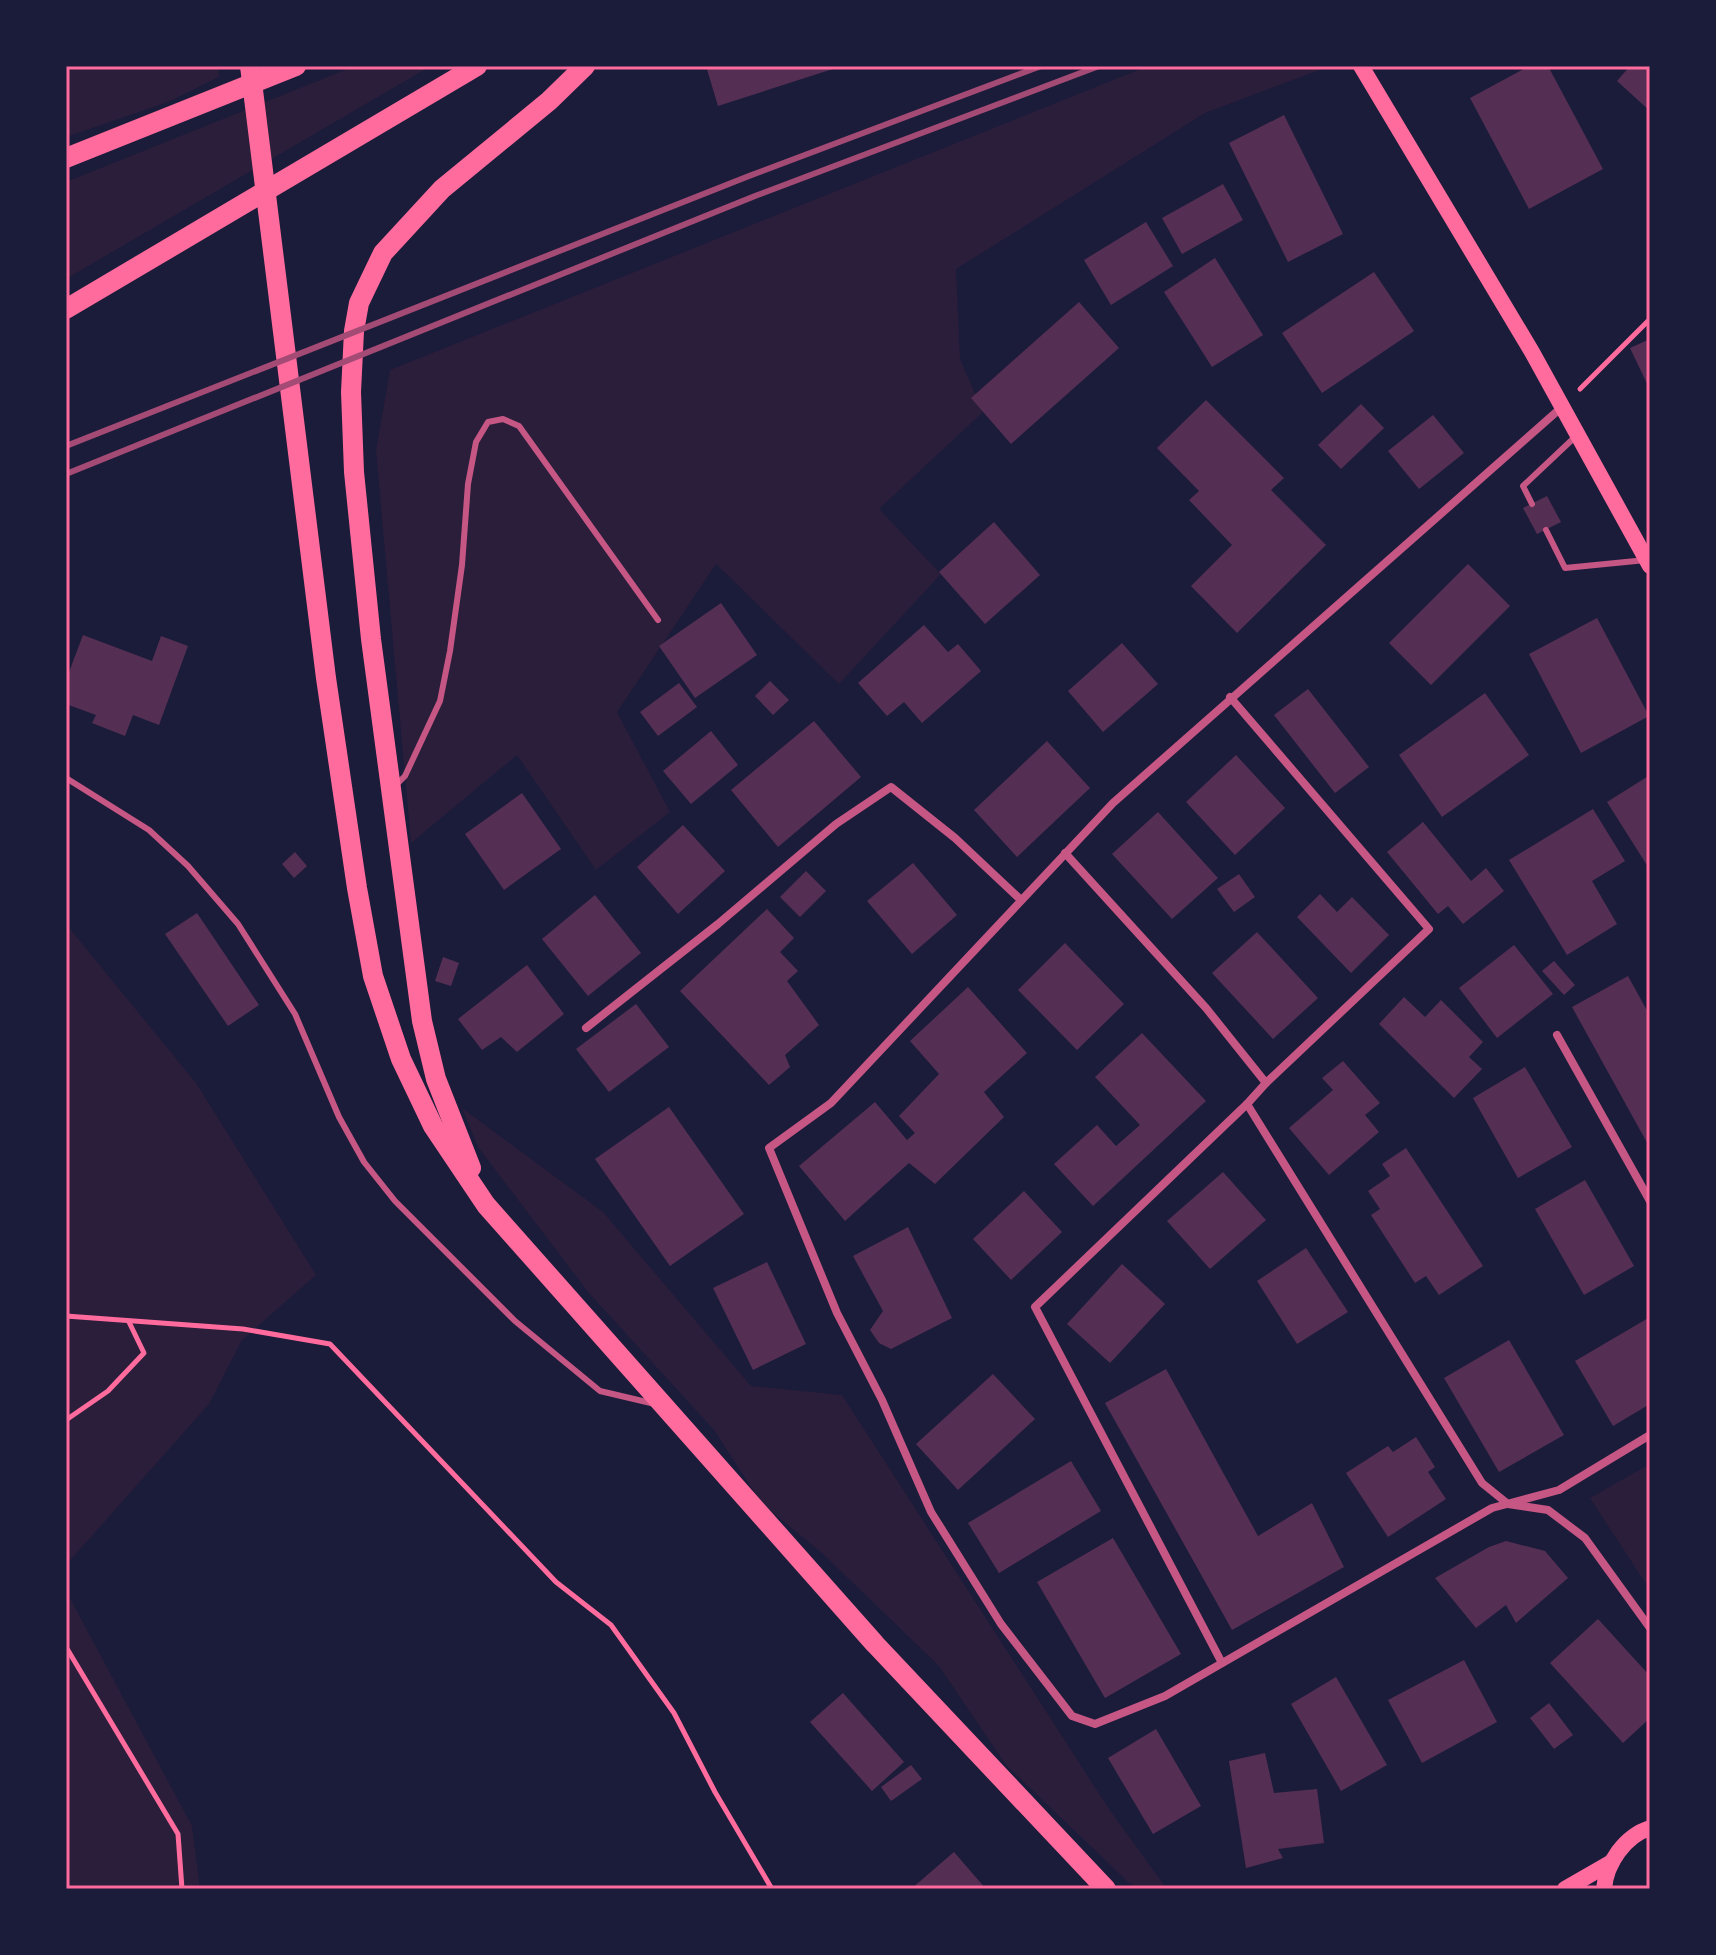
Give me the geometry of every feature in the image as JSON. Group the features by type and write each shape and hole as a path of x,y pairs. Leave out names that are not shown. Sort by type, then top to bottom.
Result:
{"main road":[{"path":"250,66 354,873 373,976 401,1059 433,1126 486,1205 875,1644 1106,1889"},
{"path":"66,158 296,66"},
{"path":"66,309 477,66"},
{"path":"486,1205 436,1079 422,1021 354,472 351,392 354,331 359,303 383,253 442,189 549,101 585,66"},
{"path":"1362,67 1532,352 1648,563"},
{"path":"1604,1889 1612,1862 1626,1843 1650,1828"},
{"path":"1565,1889 1612,1862"}],"street":[{"path":"1562,407 1113,803 831,1103 769,1148 837,1313 882,1400 931,1512 1001,1624 1072,1716 1095,1724 1165,1696 1492,1508 1559,1490 1650,1435"},
{"path":"1222,1663 1035,1307 1429,929 1230,697"},
{"path":"586,1028 718,924 836,824 891,787 955,838 1021,900"},
{"path":"1065,853 1206,1008 1266,1083"},
{"path":"1557,1035 1650,1201"},
{"path":"1247,1104 1482,1483 1508,1504 1548,1510 1585,1538 1650,1628"}],"lane":[{"path":"391,790 405,776 440,701 458,594 468,484 476,442 488,422 503,419 519,426 658,620"},
{"path":"1532,504 1523,486 1578,435"},
{"path":"1546,530 1565,568 1648,563"},
{"path":"66,778 149,830 188,866 238,924 295,1014 339,1117 364,1162 395,1201 515,1321 600,1391 663,1406"}],"path":[{"path":"1562,407 1650,319"},
{"path":"66,1316 243,1329 330,1344 556,1582 611,1625 674,1713 715,1792 772,1889"},
{"path":"66,1420 108,1391 144,1353 129,1321"},
{"path":"66,1647 178,1834 182,1889"}],"shaded area":[{"path":"66,66 218,66 219,77 168,102 66,137"},
{"path":"355,66 431,66 66,279 66,182"},
{"path":"1148,66 1321,66 1322,69 1205,113 956,269 960,359 983,412 879,509 941,574 839,684 716,564 617,712 670,812 596,870 517,755 411,843 376,451 390,370"},
{"path":"66,924 196,1083 316,1275 242,1340 209,1404 66,1565"},
{"path":"462,1108 603,1212 751,1386 842,1395 1109,1809 1167,1889 1139,1889 1128,1882 1006,1765 939,1666 822,1553 762,1504 714,1430 588,1292 478,1147"},
{"path":"1650,1464 1650,1590 1590,1498"},
{"path":"66,1591 192,1826 200,1889 66,1889"}],"building":[{"path":"706,66 839,66 839,67 718,106"},
{"path":"1529,66 1548,66 1603,169 1529,209 1470,98"},
{"path":"1630,66 1650,66 1650,111 1617,81"},
{"path":"1284,115 1343,234 1288,262 1229,143"},
{"path":"1223,184 1243,220 1182,254 1162,218"},
{"path":"1146,222 1173,266 1111,305 1084,260"},
{"path":"1215,258 1263,335 1212,367 1164,292"},
{"path":"1374,272 1414,331 1322,393 1282,333"},
{"path":"1079,302 1119,348 1011,444 971,398"},
{"path":"1650,339 1650,390 1630,348"},
{"path":"1206,400 1284,478 1271,490 1326,545 1237,633 1191,586 1232,545 1189,500 1199,491 1157,448"},
{"path":"1361,404 1384,428 1341,469 1318,445"},
{"path":"1433,415 1464,453 1419,489 1388,451"},
{"path":"1547,496 1561,522 1537,534 1523,508"},
{"path":"994,522 1040,575 985,624 939,572"},
{"path":"1468,564 1510,606 1431,685 1389,643"},
{"path":"721,603 757,655 695,698 659,646"},
{"path":"1597,618 1649,716 1581,753 1529,654"},
{"path":"924,625 948,652 958,644 981,671 922,723 904,702 887,716 858,683"},
{"path":"83,635 152,661 161,636 188,646 159,725 133,715 125,736 92,723 96,715 66,704 66,680"},
{"path":"1122,643 1158,684 1103,732 1068,691"},
{"path":"770,681 789,700 773,715 755,696"},
{"path":"679,683 697,707 658,736 640,712"},
{"path":"1308,689 1369,767 1335,793 1274,715"},
{"path":"1485,693 1529,755 1442,817 1399,755"},
{"path":"814,721 861,777 778,847 731,790"},
{"path":"711,731 738,765 691,804 663,771"},
{"path":"1047,741 1090,788 1017,857 974,810"},
{"path":"1236,755 1285,808 1235,855 1186,802"},
{"path":"1650,775 1650,870 1607,802"},
{"path":"522,793 561,849 504,890 465,834"},
{"path":"1593,809 1625,861 1592,881 1617,924 1567,955 1509,860"},
{"path":"1158,812 1218,878 1172,919 1112,854"},
{"path":"1423,822 1471,881 1486,868 1504,891 1463,924 1448,906 1438,914 1387,852"},
{"path":"683,825 725,871 678,914 637,867"},
{"path":"295,852 307,866 294,878 282,864"},
{"path":"913,863 957,915 912,954 867,901"},
{"path":"806,871 826,891 800,917 780,897"},
{"path":"1239,874 1255,897 1234,912 1217,889"},
{"path":"1320,894 1337,912 1352,897 1389,935 1351,973 1297,917"},
{"path":"595,895 641,953 588,996 542,939"},
{"path":"767,909 794,938 780,952 798,971 787,981 819,1025 785,1055 790,1067 769,1085 680,991"},
{"path":"197,913 259,1005 228,1026 165,934"},
{"path":"1257,932 1318,998 1273,1039 1212,973"},
{"path":"1065,943 1124,1004 1077,1050 1018,990"},
{"path":"1514,945 1553,994 1497,1038 1459,988"},
{"path":"443,957 459,963 451,986 435,981"},
{"path":"1554,961 1575,985 1564,995 1542,971"},
{"path":"527,965 564,1014 517,1052 501,1037 482,1050 458,1019"},
{"path":"1628,976 1650,1016 1650,1148 1572,1007"},
{"path":"968,987 1027,1053 984,1092 1004,1117 935,1184 909,1163 845,1221 799,1166 875,1102 907,1140 915,1133 899,1116 939,1074 910,1041"},
{"path":"1404,997 1425,1017 1441,1000 1483,1042 1469,1057 1482,1069 1454,1098 1379,1024"},
{"path":"636,1004 669,1047 609,1092 576,1049"},
{"path":"1142,1033 1206,1101 1093,1206 1054,1164 1097,1125 1116,1146 1140,1125 1095,1077"},
{"path":"1343,1061 1380,1103 1365,1115 1379,1132 1329,1175 1289,1128 1333,1090 1322,1078"},
{"path":"1525,1067 1572,1147 1518,1178 1473,1098"},
{"path":"669,1107 744,1214 670,1266 595,1159"},
{"path":"1406,1148 1483,1266 1439,1295 1426,1276 1415,1283 1371,1215 1380,1209 1368,1191 1390,1176 1382,1164"},
{"path":"1223,1172 1266,1220 1210,1269 1167,1221"},
{"path":"1585,1180 1634,1266 1584,1295 1535,1209"},
{"path":"1024,1191 1062,1232 1011,1280 973,1239"},
{"path":"908,1227 952,1318 891,1349 879,1343 870,1330 883,1311 853,1256"},
{"path":"1306,1248 1348,1312 1297,1344 1257,1281"},
{"path":"767,1262 806,1344 753,1370 713,1288"},
{"path":"1122,1264 1165,1304 1110,1363 1067,1324"},
{"path":"1650,1317 1650,1404 1613,1426 1575,1361"},
{"path":"1509,1340 1564,1435 1499,1472 1444,1378"},
{"path":"1166,1369 1258,1536 1312,1503 1344,1567 1232,1630 1105,1403"},
{"path":"993,1374 1035,1419 958,1490 916,1444"},
{"path":"1416,1437 1435,1467 1428,1472 1446,1499 1388,1537 1346,1473 1388,1446 1393,1452"},
{"path":"1071,1461 1101,1511 999,1573 968,1523"},
{"path":"1113,1538 1181,1654 1105,1698 1037,1582"},
{"path":"1506,1541 1545,1551 1568,1578 1516,1623 1506,1605 1476,1628 1435,1578 1489,1547"},
{"path":"1598,1619 1650,1676 1650,1718 1623,1743 1550,1663"},
{"path":"1464,1660 1497,1722 1422,1763 1388,1700"},
{"path":"1336,1677 1387,1765 1341,1791 1291,1704"},
{"path":"843,1693 904,1762 872,1791 810,1722"},
{"path":"1549,1703 1573,1735 1554,1749 1530,1718"},
{"path":"1156,1729 1201,1806 1153,1834 1108,1758"},
{"path":"1265,1753 1274,1793 1317,1789 1324,1843 1278,1849 1283,1858 1246,1868 1229,1761"},
{"path":"911,1765 922,1779 891,1801 881,1787"},
{"path":"954,1852 986,1889 911,1889"}],"railway":[{"path":"66,446 749,176 1041,66"},
{"path":"66,474 755,196 1099,66"}]}
